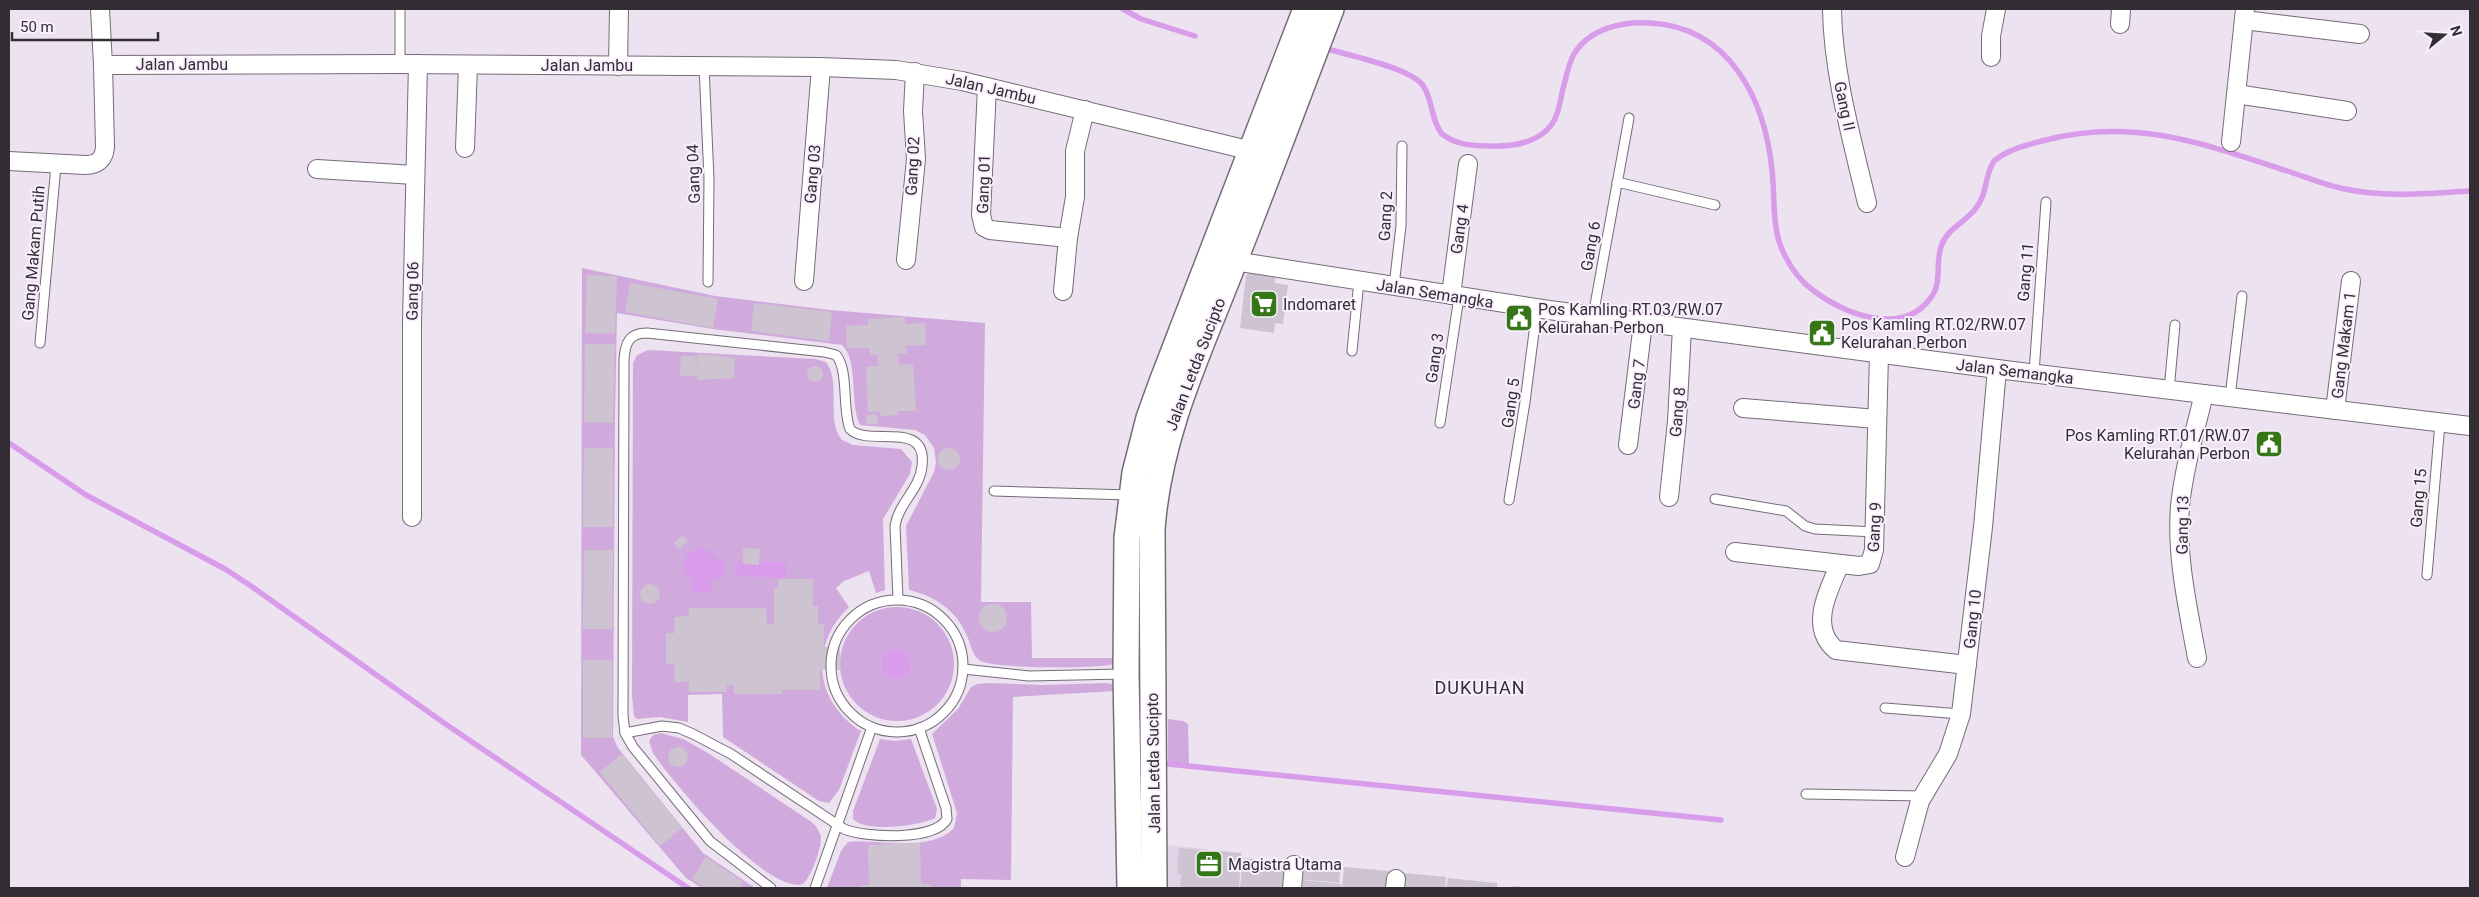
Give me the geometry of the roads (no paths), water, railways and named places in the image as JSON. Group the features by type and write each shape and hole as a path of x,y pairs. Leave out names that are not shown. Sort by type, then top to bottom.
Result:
{"main road":[{"name":"Jalan Letda Sucipto","path":"1154,888 1152,529 1159,471 1178,400 1223,269 1252,151 1306,9"},
{"name":"Jalan Letda Sucipto","path":"1130,888 1126,560 1132,495 1150,418 1223,269 1331,9"},
{"path":"1126,674 1152,672"}],"street":[{"path":"9,161 56,165 94,164 103,156 103,65 100,9"},
{"path":"618,66 619,9"},
{"name":"Gang II","path":"1832,9 1838,70 1867,203"},
{"path":"1991,57 1991,36 1996,9"},
{"path":"2231,142 2245,14 2360,34"},
{"name":"Jalan Jambu","path":"103,65 418,64 704,66 820,67 915,72 987,87 1252,151"},
{"name":"Gang 06","path":"412,517 412,333 418,64"},
{"path":"465,148 468,65"},
{"name":"Gang 03","path":"804,281 820,67"},
{"name":"Gang 02","path":"906,260 916,159 913,111 915,72"},
{"name":"Gang 01","path":"987,87 981,215 984,227 990,230 1068,238"},
{"path":"2236,94 2347,111"},
{"path":"1063,291 1068,238 1075,197 1075,151 1084,110"},
{"name":"Gang 4","path":"1455,296 1468,164"},
{"path":"316,169 415,175"},
{"name":"Jalan Semangka","path":"1223,269 1359,281 1537,309 1878,354 2470,426"},
{"name":"Gang Makam 1","path":"2335,410 2351,281"},
{"name":"Gang 7","path":"1628,445 1643,323"},
{"name":"Gang 8","path":"1669,497 1677,421 1682,328"},
{"name":"Gang 9","path":"1734,552 1840,564 1864,566 1870,564 1874,556 1875,532 1878,354"},
{"name":"Gang 10","path":"1905,857 1914,817 1922,796 1948,754 1961,714 1988,477 1997,369"},
{"name":"Gang 13","path":"2197,658 2183,574 2180,508 2185,475 2204,394"},
{"path":"1743,408 1877,420"},
{"path":"1840,564 1822,612 1824,632 1827,640 1836,650 1967,665"},
{"path":"1292,888 1294,865"}],"lane":[{"path":"400,9 400,64"},
{"name":"Gang 04","path":"704,66 709,179 708,282"},
{"name":"Gang 6","path":"1593,316 1628,118"},
{"name":"Gang 2","path":"1394,286 1401,226 1402,146"},
{"name":"Gang Makam Putih","path":"40,343 56,165"},
{"path":"1617,182 1715,205"},
{"name":"Gang 11","path":"2034,373 2046,202"},
{"path":"1352,351 1359,281"},
{"name":"Gang 3","path":"1440,423 1455,296"},
{"path":"2230,397 2242,296"},
{"name":"Gang 5","path":"1509,500 1525,402 1537,309"},
{"path":"2169,390 2175,325"},
{"path":"771,888 719,850 701,832 632,747 625,733 623,716 624,360 627,340 633,335 647,333 824,352 836,355 841,363 846,415 850,430 859,435 907,438 916,444 921,452 923,462 919,478 894,526 898,599"},
{"name":"Gang 15","path":"2427,576 2440,423"},
{"path":"994,491 1132,495"},
{"path":"1715,499 1786,511 1810,528 1875,532"},
{"path":"898,599 924,605 942,617 956,635 960,646 963,669 959,689 949,708 933,722 919,728 892,732 872,727 854,716 840,700 832,680 831,659 833,648 842,628 858,612 878,602 898,599"},
{"path":"963,669 1029,676 1126,674"},
{"path":"1885,708 1961,714"},
{"path":"625,733 662,726 679,728 731,754 837,826 858,833 891,836 919,834 944,824 948,816 919,728"},
{"path":"815,888 872,727"},
{"path":"1806,794 1922,796"}],"waterway":[{"path":"1123,9 1141,19 1195,36"},
{"path":"1331,50 1382,64 1418,80 1427,93 1438,129 1447,138 1477,146 1498,146 1532,140 1540,136 1552,124 1559,107 1567,72 1574,54 1580,45 1597,33 1607,28 1628,23 1650,23 1678,28 1702,38 1722,53 1738,72 1751,94 1761,118 1772,170 1776,229 1787,260 1799,277 1814,291 1841,307 1872,318 1888,319 1903,317 1917,311 1929,300 1934,293 1938,280 1942,244 1949,233 1972,213 1980,202 1994,161 2012,150 2046,140 2109,131 2139,133 2198,143 2330,185 2360,192 2408,194 2470,191"},
{"path":"9,443 86,495 225,569 251,586 444,723 688,888"},
{"path":"1168,764 1721,820"}],"place":[{"name":"Indomaret","path":"1264,304"},
{"name":"Pos Kamling RT.03/RW.07 Kelurahan Perbon","path":"1519,318"},
{"name":"Pos Kamling RT.02/RW.07 Kelurahan Perbon","path":"1822,333"},
{"name":"Pos Kamling RT.01/RW.07 Kelurahan Perbon","path":"2269,444"},
{"name":"Magistra Utama","path":"1209,864"}],"district":[{"name":"DUKUHAN","path":"1480,688"}]}
